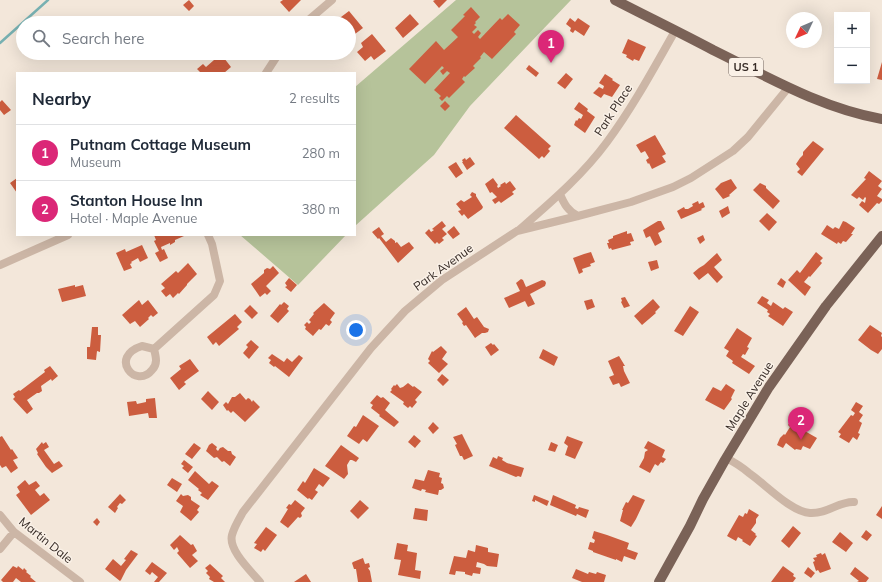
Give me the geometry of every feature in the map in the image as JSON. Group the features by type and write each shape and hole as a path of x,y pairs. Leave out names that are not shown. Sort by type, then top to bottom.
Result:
{"main road":[{"name":"US 1","path":"615,0 788,88 840,108 882,119"},
{"name":"Maple Avenue","path":"658,582 726,458 757,407 793,352 826,306 882,236"}],"street":[{"path":"314,16 332,0"},
{"name":"Park Place","path":"517,231 560,194 607,142 627,112 675,31"},
{"path":"267,72 275,60"},
{"name":"Park Avenue","path":"260,582 238,557 231,536 243,512 360,362 405,311 442,280 517,231 632,202 673,187 691,178 733,151 748,137 788,88"},
{"path":"560,194 570,212 578,216"},
{"path":"0,265 66,236"},
{"path":"154,349 214,295 220,281 212,244 208,236"},
{"path":"726,458 750,473 792,507 803,512 811,513 825,511 847,502 854,502"},
{"name":"Martin Dale","path":"0,515 14,532 80,582"},
{"path":"0,549 14,532"}],"green space":[{"path":"456,0 571,0 470,106 434,155 356,225 356,86"},
{"path":"241,236 345,236 298,285"}],"building":[{"path":"189,0 194,6 189,11 183,5"},
{"path":"283,0 301,0 289,12 280,2"},
{"path":"447,0 439,8 433,1"},
{"path":"471,7 480,17 474,25 477,27 472,32 474,34 478,30 481,33 478,37 480,39 500,18 502,20 508,14 520,25 514,32 516,34 492,59 484,52 480,57 481,58 473,66 475,68 462,79 465,82 449,98 447,96 442,101 439,98 441,96 434,90 450,73 447,71 443,75 440,71 444,68 442,66 425,84 409,69 436,41 444,50 458,37 451,30 465,16 463,15"},
{"path":"349,11 353,16 342,16"},
{"path":"410,14 419,24 403,38 395,28"},
{"path":"570,18 575,22 578,18 590,26 584,36 575,30 573,33 570,31 571,28 566,24"},
{"path":"356,20 363,28 356,33"},
{"path":"372,34 386,51 374,60 371,56 365,61 357,52 363,47 361,43"},
{"path":"628,39 646,47 639,61 634,59 633,61 626,57 627,55 622,53"},
{"path":"214,60 226,60 231,67 225,72 200,72 197,69 203,64 206,67"},
{"path":"882,62 882,80 877,79"},
{"path":"529,65 539,73 536,77 526,69"},
{"path":"566,73 573,79 565,89 557,83"},
{"path":"605,74 620,85 612,97 604,94 601,98 593,93 599,87 603,89 604,86 599,83"},
{"path":"2,100 11,110 4,115 0,110 0,102"},
{"path":"445,101 450,106 445,111 440,106"},
{"path":"579,102 595,117 585,133 574,125 576,120 577,121 579,118 581,119 583,115 574,109"},
{"path":"516,115 551,146 548,149 550,151 544,158 542,156 539,159 504,128"},
{"path":"655,135 666,154 662,156 666,162 652,169 646,160 649,158 645,151 641,153 636,145"},
{"path":"813,141 824,149 802,176 797,172 800,169 796,164 803,155 803,152"},
{"path":"470,157 475,164 467,170 462,160 465,158 466,160"},
{"path":"456,162 463,173 456,178 448,167"},
{"path":"869,171 882,181 878,186 882,189 877,196 882,199 882,201 879,204 877,203 868,213 859,205 862,201 865,203 866,198 865,197 863,200 859,197 857,199 851,195 866,179 864,178"},
{"path":"493,178 498,185 498,188 505,182 506,184 510,181 516,189 512,192 514,194 501,203 499,201 495,204 492,200 497,197 492,192 490,193 485,184"},
{"path":"16,179 16,192 10,183"},
{"path":"731,179 737,188 729,195 730,196 723,199 715,189 721,183"},
{"path":"760,183 766,186 766,188 780,201 773,209 753,190"},
{"path":"472,192 476,194 483,207 468,219 464,214 462,216 458,211 461,210 456,204 461,200 464,202 472,197 470,195"},
{"path":"698,201 699,204 703,202 705,207 701,209 702,210 681,219 677,211 684,207 685,209 688,209 693,206 692,204"},
{"path":"728,206 730,213 722,218 719,211"},
{"path":"767,213 777,222 769,231 759,221"},
{"path":"442,221 446,226 442,229 447,234 442,238 444,240 439,244 437,242 435,244 425,233 429,229 431,232 434,230 432,229"},
{"path":"658,221 661,221 665,229 658,233 662,242 655,246 650,236 646,238 643,230"},
{"path":"843,221 855,228 851,234 853,234 846,242 843,241 841,244 838,242 837,244 821,234 827,225 833,229 835,227 839,229"},
{"path":"454,226 460,234 453,239 447,232"},
{"path":"379,227 384,234 381,236 386,242 391,238 401,247 409,242 414,248 398,263 379,238 378,239 372,232"},
{"path":"627,231 627,234 631,233 634,241 630,242 631,245 612,250 611,248 609,249 607,243 609,243 608,240 613,238 613,236"},
{"path":"703,235 705,240 700,244 697,238"},
{"path":"154,236 184,236 175,240 175,242 170,245 170,243 161,247 162,250 164,249 168,258 160,262 155,253 159,251 154,241 156,240"},
{"path":"142,245 148,258 140,262 138,258 131,262 132,263 130,264 132,268 124,271 116,253 125,249 126,252"},
{"path":"591,252 595,262 590,264 591,266 582,269 583,272 579,274 573,258"},
{"path":"816,252 823,258 820,261 822,263 804,282 811,287 805,296 788,280 797,270 800,273"},
{"path":"717,253 722,260 714,267 723,277 717,283 708,273 699,280 693,273"},
{"path":"657,260 659,268 651,271 648,262"},
{"path":"188,263 197,274 179,294 178,293 173,298 170,294 166,297 161,291 165,288 161,284 176,271 178,273"},
{"path":"273,266 279,273 266,286 271,291 267,295 265,293 260,297 251,284 264,273 264,270 267,268 270,269"},
{"path":"289,278 297,285 291,292 285,287 287,286 285,283"},
{"path":"781,278 786,282 783,288 777,284"},
{"path":"521,279 526,287 542,280 546,283 545,286 530,294 535,304 528,307 525,301 509,308 504,298 520,291 516,283"},
{"path":"75,285 75,287 83,285 86,296 62,302 58,289"},
{"path":"762,296 769,300 767,303 771,306 773,302 783,309 785,307 793,312 783,326 768,316 770,314 767,312 768,310 757,303"},
{"path":"625,297 630,306 624,308 621,298"},
{"path":"592,299 595,307 587,310 584,301"},
{"path":"653,299 660,307 655,312 656,313 642,325 634,316"},
{"path":"139,300 142,305 148,300 158,313 153,317 151,315 148,318 149,319 140,327 135,321 130,324 122,315"},
{"path":"284,302 289,306 287,309 289,311 278,323 270,316 280,304 281,305"},
{"path":"324,303 335,313 330,320 332,322 329,326 326,324 321,330 319,329 313,336 305,329 306,327 304,325 307,322 309,324 311,322 309,320 314,314 313,313"},
{"path":"250,305 258,313 252,319 244,311"},
{"path":"690,306 699,312 683,336 674,331"},
{"path":"466,307 474,319 477,317 484,327 489,329 488,332 482,333 475,338 466,325 464,326 457,314"},
{"path":"235,314 242,322 237,327 239,329 219,346 216,342 213,345 207,337"},
{"path":"870,325 882,333 882,349 878,354 858,340"},
{"path":"92,327 98,327 98,335 101,335 100,352 97,351 96,360 87,359 87,347 90,347"},
{"path":"737,328 752,338 745,355 743,354 741,357 755,366 749,374 732,363 733,361 726,356 729,351 724,348"},
{"path":"251,340 259,347 249,359 243,353 248,347 246,345"},
{"path":"491,343 493,345 494,344 499,350 491,356 485,347"},
{"path":"441,346 447,352 442,359 448,364 439,373 428,363 430,361 428,359 432,351 433,352"},
{"path":"543,349 558,357 554,366 539,358"},
{"path":"272,354 284,362 287,358 292,362 299,355 303,358 289,377 269,363 271,360 268,358"},
{"path":"619,356 625,366 623,366 624,371 630,383 621,387 619,383 613,385 609,377 614,375 608,361"},
{"path":"190,359 199,371 184,382 186,384 179,390 170,378 181,369 179,366"},
{"path":"50,366 58,376 52,381 51,379 41,386 42,391 27,400 33,409 27,414 13,399 15,397 13,394 19,390 20,391 45,372 44,370"},
{"path":"442,374 449,380 443,386 437,380"},
{"path":"408,383 422,392 415,400 417,402 412,408 410,406 408,408 403,404 404,402 390,392 394,385 395,386 397,384 400,388"},
{"path":"726,384 735,390 731,398 732,399 724,410 705,400 713,387 721,391"},
{"path":"208,391 219,402 212,410 201,399"},
{"path":"240,393 246,400 248,398 252,402 253,400 260,407 245,422 233,411 231,413 228,410 227,411 223,405 226,402 228,404 232,397 235,397"},
{"path":"377,395 381,398 383,397 390,403 385,410 399,422 394,427 371,408 373,405 370,403"},
{"path":"155,398 157,418 149,418 148,413 129,416 127,402 136,401 137,404 146,402 146,399"},
{"path":"856,402 863,406 859,412 863,415 859,421 862,423 857,440 853,437 849,443 839,437 841,434 838,432 851,415 853,416 855,413 851,410"},
{"path":"363,415 379,426 367,442 363,439 359,444 347,436 354,426 356,427"},
{"path":"792,419 798,423 796,426 817,438 810,449 803,446 801,450 795,450 786,443 783,448 777,445 780,438 784,434 785,435 790,427 788,425"},
{"path":"433,422 439,428 433,434 428,428"},
{"path":"462,434 473,456 464,460 462,456 460,456 455,445 457,444 453,437"},
{"path":"414,435 421,441 415,448 408,442"},
{"path":"2,436 18,458 13,460 18,468 11,473 6,466 2,468 0,465 0,437"},
{"path":"567,436 583,442 575,459 565,455 568,446 564,443"},
{"path":"648,441 665,450 662,457 666,459 658,466 655,464 650,473 639,467 644,458 645,452 648,450 644,448"},
{"path":"42,442 43,444 46,442 49,447 44,450 54,464 59,461 63,466 52,473 37,454 36,449"},
{"path":"551,442 558,445 555,452 548,450"},
{"path":"194,443 201,448 192,459 185,454"},
{"path":"212,443 217,447 216,449 218,451 223,447 228,451 231,451 236,457 230,466 224,461 222,462 217,457 214,458 206,451"},
{"path":"341,445 359,458 356,462 350,460 347,465 348,474 344,479 325,466"},
{"path":"498,456 503,458 502,460 507,463 524,468 521,477 516,477 489,466 493,457 497,459"},
{"path":"184,460 193,467 188,473 182,468 184,466 181,464"},
{"path":"314,468 330,478 323,487 319,484 315,490 318,492 312,500 309,498 308,499 297,490 303,481 305,483"},
{"path":"428,470 440,473 439,477 442,478 441,483 443,484 444,488 439,490 438,495 425,492 426,490 422,489 421,491 412,488 415,479 424,481"},
{"path":"195,471 209,484 212,481 219,486 208,500 200,495 202,493 198,490 199,489 188,480"},
{"path":"172,478 182,484 177,492 167,485"},
{"path":"25,480 29,485 36,481 40,486 35,490 40,496 44,493 50,500 31,515 16,495 20,492 17,487"},
{"path":"120,494 126,500 122,504 120,503 115,513 108,507"},
{"path":"181,494 183,496 188,495 191,497 191,500 200,506 197,510 199,512 191,521 180,512 183,506 176,501"},
{"path":"534,495 549,501 547,506 535,500 535,502 532,501"},
{"path":"553,495 576,505 575,508 578,509 579,507 589,510 586,518 577,514 576,516 550,505"},
{"path":"633,495 645,500 631,527 620,521 622,510 626,502 628,503"},
{"path":"295,500 305,508 301,513 302,516 300,518 298,517 288,528 280,522 288,509 286,508"},
{"path":"360,500 369,508 358,519 350,511"},
{"path":"882,506 882,519 876,515"},
{"path":"415,508 428,510 427,521 413,519"},
{"path":"749,509 759,515 751,530 757,536 750,546 738,537 736,541 727,536 739,515 743,517 745,513 747,514"},
{"path":"97,518 100,522 97,526 93,522"},
{"path":"793,526 801,533 789,548 781,541"},
{"path":"266,527 277,535 265,551 263,549 261,552 254,548 257,544 254,543"},
{"path":"866,530 872,535 867,541 861,537"},
{"path":"594,531 629,543 627,549 638,553 635,560 624,556 622,562 588,549 590,542 594,543 595,540 592,538"},
{"path":"840,532 853,543 846,552 832,542"},
{"path":"180,535 191,545 193,544 197,551 192,555 198,561 190,568 177,553 179,551 177,547 174,550 170,545"},
{"path":"397,543 408,545 407,551 417,553 415,570 421,571 420,579 398,575 401,560 394,559"},
{"path":"476,545 488,548 488,552 499,554 497,567 487,566 477,562 476,567 481,568 480,574 473,573 472,576 465,574 465,572 456,571 455,575 449,574 454,556 466,558 468,550 475,552"},
{"path":"131,550 138,554 120,581 105,569 113,559 121,566"},
{"path":"821,553 822,555 825,553 831,569 820,573 818,570 816,571 813,562 815,561 813,558 817,557 816,555"},
{"path":"363,558 365,564 369,563 370,567 368,568 372,582 358,582 356,569 354,569 352,563"},
{"path":"152,562 167,573 159,582 154,582 158,577 152,572 150,575 145,571"},
{"path":"210,564 223,576 221,578 225,582 214,582 209,579 210,577 206,573 208,571 205,568"},
{"path":"13,566 17,568 18,566 23,570 24,568 31,576 30,577 36,582 21,582 16,578 13,582 3,582 1,580"},
{"path":"783,566 794,574 793,576 796,578 793,582 771,582"},
{"path":"808,567 815,573 811,578 804,573"},
{"path":"855,567 869,578 866,582 857,582 859,581 850,574"},
{"path":"576,569 588,574 589,572 596,574 597,572 606,575 604,582 582,582 572,578"},
{"path":"306,574 311,582 294,582"}],"waterway":[{"path":"30,16 48,0"},
{"path":"0,43 16,29"}],"place":[{"name":"Putnam Cottage Museum","path":"551,63"},
{"name":"Stanton House Inn","path":"801,440"}]}
